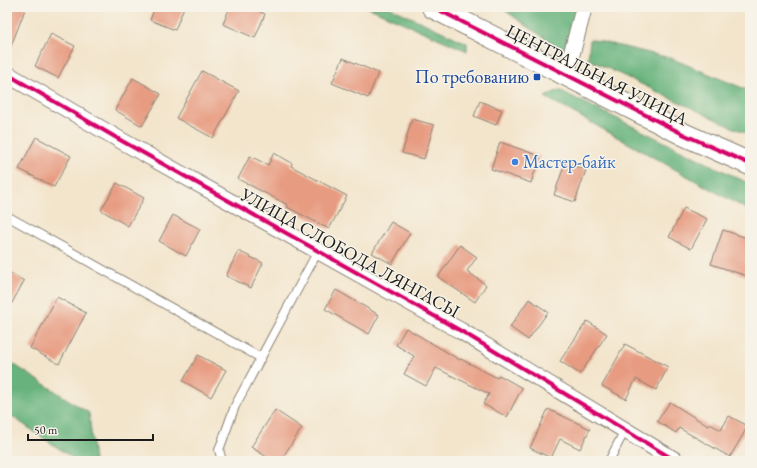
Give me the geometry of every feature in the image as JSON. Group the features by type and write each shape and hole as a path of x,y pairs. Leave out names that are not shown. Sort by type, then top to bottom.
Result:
{"street":[{"name":"ЦЕНТРАЛЬНАЯ УЛИЦА","path":"433,7 685,135 750,164"},
{"path":"566,74 584,7"},
{"name":"УЛИЦА СЛОБОДА ЛЯНГАСЫ","path":"7,74 122,141 461,331 676,461"}],"lane":[{"path":"7,216 260,358"},
{"path":"222,461 219,450 235,406 318,251"},
{"path":"609,461 626,430"}],"green space":[{"path":"367,7 389,7 467,43 467,51"},
{"path":"500,7 576,8 566,53"},
{"path":"590,39 670,58 750,91 750,134 734,128 588,59"},
{"path":"559,90 750,184 750,211 545,97"},
{"path":"7,360 89,413 94,461 77,461 7,413"}],"building":[{"path":"7,7 26,7 8,54 7,54"},
{"path":"155,7 184,7 175,30 150,20"},
{"path":"230,7 249,7 265,14 255,38 223,24"},
{"path":"51,34 75,46 58,78 35,66"},
{"path":"343,58 378,73 368,98 332,83"},
{"path":"202,71 239,91 213,138 176,118"},
{"path":"133,78 161,94 142,126 115,110"},
{"path":"480,101 502,110 496,125 474,116"},
{"path":"412,119 434,125 424,159 402,153"},
{"path":"36,137 71,156 54,187 19,169"},
{"name":"Мастер-байк","path":"500,142 540,156 531,183 491,169"},
{"path":"274,153 292,163 291,166 347,196 329,229 287,207 288,205 238,179 250,156 268,165"},
{"path":"565,163 586,170 575,202 554,195"},
{"path":"117,183 144,198 128,226 101,210"},
{"path":"684,208 707,219 691,249 669,237"},
{"path":"173,215 200,229 186,256 159,241"},
{"path":"391,222 410,233 392,264 372,253"},
{"path":"723,230 750,239 750,277 711,264"},
{"path":"460,245 477,257 467,271 486,285 475,302 438,277"},
{"path":"238,251 263,263 251,288 226,276"},
{"path":"7,271 24,281 7,312"},
{"path":"336,290 379,315 369,334 325,309"},
{"path":"57,297 86,313 59,364 30,348"},
{"path":"529,299 548,312 528,340 510,327"},
{"path":"587,321 607,334 580,374 560,361"},
{"path":"406,328 460,360 461,359 497,378 499,375 522,388 507,417 483,404 489,394 436,368 426,386 404,374 414,356 396,345"},
{"path":"625,344 668,367 656,390 636,379 626,399 602,386"},
{"path":"198,355 226,370 211,397 183,381"},
{"path":"670,402 708,426 710,424 721,430 729,416 748,426 730,457 679,428 676,433 657,421"},
{"path":"548,409 590,429 580,449 560,439 551,458 530,448"},
{"path":"275,410 302,428 280,461 273,461 251,447"}],"cycle path":[{"path":"433,7 685,135 750,164"},
{"path":"7,74 122,141 461,331 676,461"}],"place":[{"name":"По требованию","path":"537,77"},
{"name":"Мастер-байк","path":"515,162"}]}
